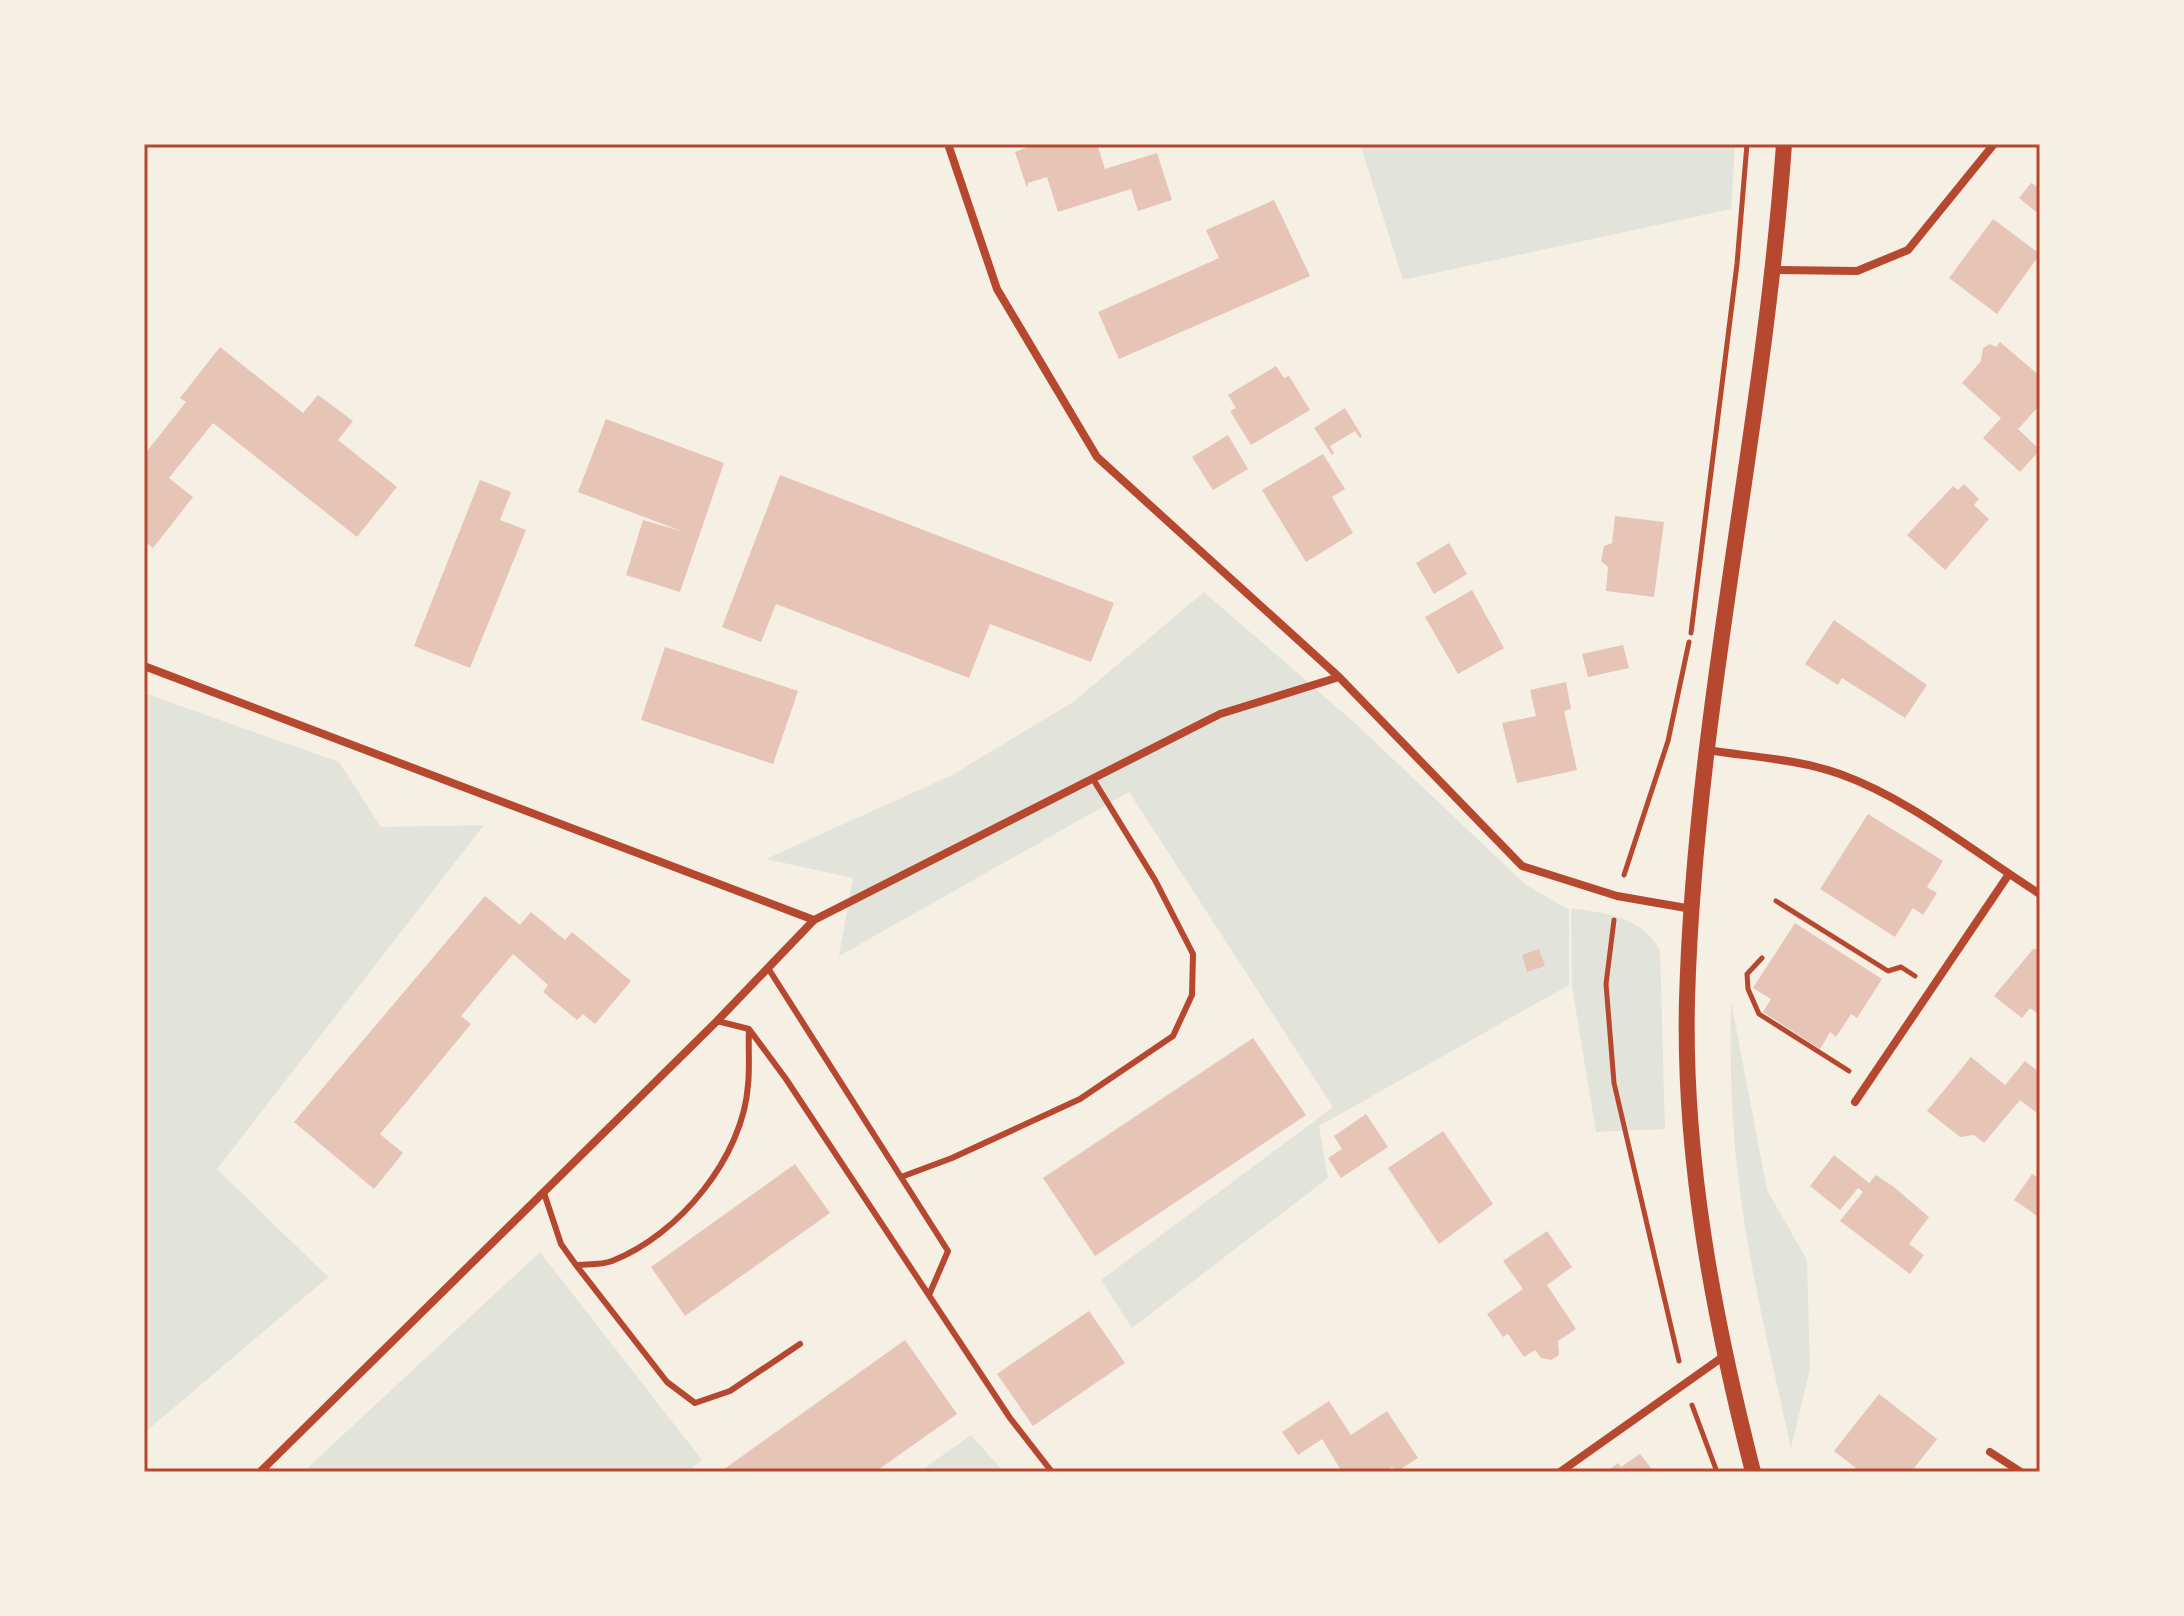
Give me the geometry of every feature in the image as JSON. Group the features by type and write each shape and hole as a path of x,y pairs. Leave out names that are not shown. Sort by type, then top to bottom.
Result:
{"main road":[{"path":"1753,1472 1724,1356 1690,1129 1687,1003 1692,909 1707,750 1775,270 1784,144"}],"street":[{"path":"948,144 997,289 1097,457 1339,677 1522,866 1617,896 1692,909"},
{"path":"1775,270 1857,271 1908,250 1994,144"},
{"path":"144,666 814,920"},
{"path":"260,1472 717,1021 814,920 1220,714 1339,677"},
{"path":"1707,750 1809,765 1842,775 1907,808 2040,894"},
{"path":"1855,1102 2009,874"},
{"path":"1560,1472 1724,1356"},
{"path":"1990,1452 2021,1472"}],"lane":[{"path":"901,1177 952,1158 1080,1099 1173,1036 1192,995 1193,954 1155,880 1093,779"},
{"path":"768,968 948,1251 929,1295"},
{"path":"717,1021 749,1029 1010,1418 1052,1472"},
{"path":"576,1265 611,1262 659,1235 709,1186 730,1150 748,1087 749,1029"},
{"path":"544,1193 561,1244 576,1265 667,1382 695,1403 730,1391 800,1344"}],"path":[{"path":"1717,1472 1685,1385 1614,1083 1606,984 1617,896 1668,741 1689,644 1737,264 1747,144"},
{"path":"1776,901 1888,971 1901,967 1933,987"},
{"path":"1762,958 1747,974 1748,989 1759,1014 1868,1083"}],"shaded area":[{"path":"1360,144 1735,144 1731,209 1403,280"},
{"path":"1204,592 1357,725 1525,884 1569,910 1569,985 1319,1126 1328,1178 1132,1328 1101,1280 1333,1107 1129,792 839,956 853,878 766,859 952,775 1073,702"},
{"path":"144,693 339,762 381,827 484,825 217,1169 328,1277 144,1433"},
{"path":"1571,908 1622,918 1652,938 1660,950 1665,1129 1596,1132 1572,987"},
{"path":"1731,1001 1767,1190 1807,1260 1810,1369 1791,1448 1755,1284 1739,1184 1734,1139"},
{"path":"540,1252 702,1460 687,1472 303,1472"},
{"path":"971,1435 1004,1472 919,1472"}],"building":[{"path":"1036,144 1097,144 1105,169 1157,153 1172,200 1138,211 1131,189 1058,212 1047,177 1028,183 1027,188 1015,152"},
{"path":"2031,183 2038,187 2040,184 2040,215 2019,198"},
{"path":"1274,200 1310,276 1119,359 1098,312 1219,258 1206,230"},
{"path":"1993,219 2040,254 1997,314 1949,278"},
{"path":"2000,342 2040,376 2040,405 2018,429 2040,450 2020,472 1983,438 2001,418 1962,383 1981,361 1983,348 1990,344 1996,347"},
{"path":"220,347 303,413 318,395 353,421 338,440 397,487 357,537 213,423 169,478 193,497 153,548 144,541 144,455 186,402 180,398"},
{"path":"1276,366 1284,378 1289,376 1310,410 1251,445 1230,411 1236,408 1228,395"},
{"path":"1345,408 1362,436 1360,438 1355,431 1330,446 1332,455 1314,428"},
{"path":"606,419 724,463 680,592 626,575 643,520 684,532 578,492"},
{"path":"1228,435 1248,469 1213,490 1192,457"},
{"path":"1323,454 1345,489 1332,497 1353,533 1306,562 1262,490"},
{"path":"780,475 1114,603 1091,662 990,624 969,678 776,604 761,642 722,627"},
{"path":"480,480 511,492 500,520 526,530 470,668 414,646"},
{"path":"1964,484 1979,499 1974,505 1989,519 1945,570 1907,535 1953,486 1958,490"},
{"path":"1615,516 1664,522 1654,597 1606,591 1608,567 1601,561 1604,546 1612,543"},
{"path":"1449,543 1467,574 1434,594 1416,563"},
{"path":"1472,590 1504,648 1458,674 1425,617"},
{"path":"1834,620 1927,685 1905,718 1842,678 1838,685 1805,664"},
{"path":"1623,645 1629,668 1588,677 1582,654"},
{"path":"665,647 798,691 773,764 641,720"},
{"path":"1566,682 1571,709 1564,711 1577,770 1517,783 1502,723 1536,716 1530,690"},
{"path":"1868,814 1943,861 1927,887 1937,893 1923,915 1913,908 1895,937 1820,889"},
{"path":"485,896 520,925 531,912 565,940 572,932 631,981 595,1024 583,1014 577,1020 543,992 548,985 513,954 461,1016 471,1024 380,1134 403,1153 374,1189 294,1122"},
{"path":"1795,923 1882,979 1857,1018 1851,1014 1836,1037 1830,1032 1820,1049 1763,1012 1771,999 1753,988"},
{"path":"2034,948 2040,952 2040,1016 2030,1008 2022,1018 1994,996"},
{"path":"1539,949 1545,966 1527,972 1522,955"},
{"path":"1253,1038 1306,1115 1095,1256 1043,1178"},
{"path":"1971,1057 2005,1085 2025,1061 2040,1073 2040,1109 2037,1113 2020,1100 1984,1143 1974,1135 1960,1137 1927,1111"},
{"path":"1366,1114 1388,1147 1341,1178 1328,1158 1342,1149 1334,1136"},
{"path":"1443,1131 1493,1204 1439,1244 1388,1168"},
{"path":"1834,1155 1869,1183 1876,1175 1929,1217 1909,1244 1924,1255 1910,1274 1840,1221 1863,1192 1858,1188 1840,1210 1810,1186"},
{"path":"795,1164 830,1213 685,1316 651,1267"},
{"path":"2032,1174 2040,1179 2040,1218 2014,1200"},
{"path":"1547,1231 1572,1267 1547,1285 1576,1329 1558,1341 1559,1355 1551,1360 1541,1358 1535,1350 1524,1357 1508,1334 1503,1337 1487,1314 1523,1289 1503,1261"},
{"path":"1089,1311 1125,1363 1033,1426 997,1374"},
{"path":"905,1340 957,1414 875,1472 720,1472"},
{"path":"1879,1394 1937,1439 1911,1472 1861,1472 1834,1451"},
{"path":"1329,1401 1351,1435 1387,1411 1418,1458 1396,1472 1392,1467 1385,1472 1342,1472 1322,1439 1298,1455 1282,1432"},
{"path":"1640,1454 1654,1472 1606,1472 1618,1463 1621,1467"}]}
